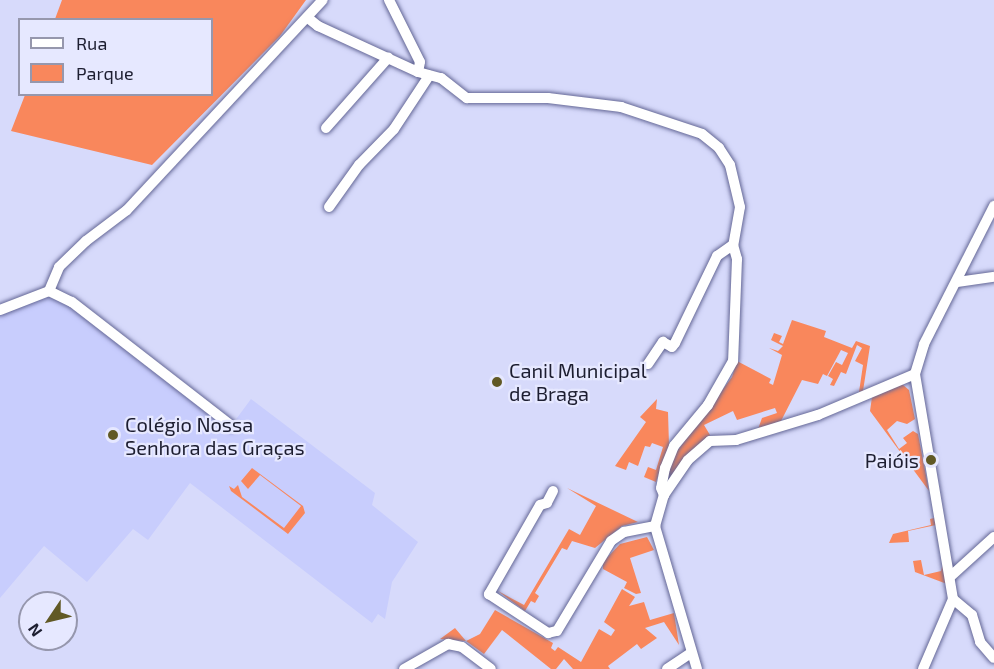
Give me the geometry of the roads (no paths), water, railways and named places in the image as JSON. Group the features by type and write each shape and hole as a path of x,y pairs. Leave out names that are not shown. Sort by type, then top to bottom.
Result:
{"street":[{"path":"50,291 59,267 86,241 127,210 323,0"},
{"path":"329,207 359,165 394,129 423,74 420,62 389,0"},
{"path":"308,18 318,26 423,74 441,78 467,98 548,98 621,107 702,134 719,147 734,178 740,207 733,245 737,259 733,361 708,405 674,446 665,468 661,488 664,495"},
{"path":"326,128 388,58"},
{"path":"923,669 953,599 951,576 915,374 924,344 994,206"},
{"path":"648,364 663,342 672,347 675,343 717,256 733,245"},
{"path":"957,282 994,277"},
{"path":"0,310 50,291 72,302 232,426"},
{"path":"697,669 655,526 664,495 688,460 710,441 736,440 818,415 915,374"},
{"path":"553,491 546,503 540,505 489,594 548,633 557,631 611,541 624,532 655,526"},
{"path":"951,576 994,537"},
{"path":"953,599 972,615 980,642 994,658"},
{"path":"404,669 448,644 462,647 491,669"},
{"path":"667,669 691,653"}],"place":[{"name":"Canil Municipal de Braga","path":"497,382"},
{"name":"Colégio Nossa Senhora das Graças","path":"113,435"},
{"name":"Paióis","path":"931,460"}]}
